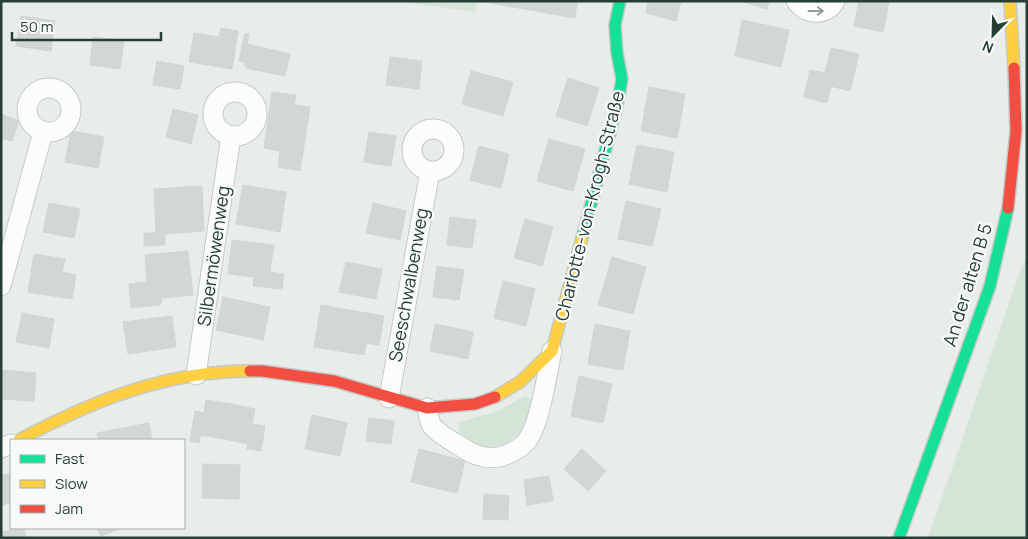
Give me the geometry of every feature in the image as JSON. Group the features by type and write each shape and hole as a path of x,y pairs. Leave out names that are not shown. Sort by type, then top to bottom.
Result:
{"street":[{"name":"Charlotte-von-Krogh-Straße","path":"427,408 431,425 472,454 484,457 495,458 516,450 526,442 531,434 540,408 552,351 618,106 622,79 617,53 615,25 620,1"},
{"path":"796,1 800,6 813,13 827,10 835,1"},
{"name":"An der alten B 5","path":"899,538 990,286 1003,236 1013,175 1016,131 1010,1"},
{"path":"1,286 43,132"},
{"name":"Silbermöwenweg","path":"196,375 232,136"},
{"name":"Seeschwalbenweg","path":"389,398 430,171"},
{"path":"21,439 64,416 138,388 196,375 237,371 262,371 334,381 427,408 475,404 498,396 520,382 552,351"}],"green space":[{"path":"398,1 477,1 475,12"},
{"path":"1027,255 1027,538 928,538 1019,274"},
{"path":"525,396 532,399 532,408 520,432 506,444 488,448 479,446 459,432 459,422 498,411"}],"building":[{"path":"479,1 577,1 575,18"},
{"path":"648,1 681,1 676,21 646,13"},
{"path":"739,1 769,1 767,9"},
{"path":"859,1 889,1 883,32 854,26"},
{"path":"21,16 55,21 51,51 16,46"},
{"path":"742,20 789,30 781,67 735,56"},
{"path":"221,28 238,31 232,69 189,62 194,33 219,37"},
{"path":"245,33 249,34 247,44 290,54 285,76 246,68 244,62 239,61"},
{"path":"93,37 124,41 120,69 90,65"},
{"path":"831,48 859,54 850,91 822,84"},
{"path":"390,57 422,61 419,89 386,85"},
{"path":"157,61 184,66 180,89 153,85"},
{"path":"810,70 825,73 822,84 831,86 827,103 804,97"},
{"path":"471,71 513,82 503,116 462,104"},
{"path":"568,78 599,88 587,126 556,116"},
{"path":"649,87 685,94 681,116 645,109"},
{"path":"272,92 296,95 294,105 310,107 300,171 278,167 280,151 264,148"},
{"path":"173,109 198,115 191,144 166,137"},
{"path":"645,109 681,116 677,138 641,131"},
{"path":"1,114 19,121 12,141 1,138"},
{"path":"71,131 104,137 98,168 65,162"},
{"path":"369,132 396,136 391,166 364,162"},
{"path":"549,139 585,149 573,191 537,181"},
{"path":"637,145 674,152 667,192 629,184"},
{"path":"479,146 509,154 501,188 470,180"},
{"path":"243,185 286,192 280,232 236,224"},
{"path":"202,186 204,231 165,234 165,245 144,246 144,233 156,233 154,189"},
{"path":"626,201 661,209 652,246 618,239"},
{"path":"49,203 80,209 74,238 43,232"},
{"path":"373,203 406,211 400,240 366,233"},
{"path":"450,217 476,220 472,248 447,245"},
{"path":"525,219 553,227 542,266 514,258"},
{"path":"232,240 274,245 270,272 284,274 282,289 253,286 254,277 228,274"},
{"path":"188,251 193,295 162,298 160,305 131,308 129,284 147,282 145,255"},
{"path":"34,254 65,259 62,272 76,275 72,299 28,292"},
{"path":"612,257 646,267 633,314 598,305"},
{"path":"346,262 382,269 376,299 339,292"},
{"path":"437,266 464,270 459,300 433,297"},
{"path":"503,281 535,289 526,326 494,318"},
{"path":"223,297 270,307 263,340 216,330"},
{"path":"321,305 384,316 379,345 366,343 364,355 314,347"},
{"path":"22,313 54,319 49,348 16,342"},
{"path":"172,316 176,347 128,354 123,322"},
{"path":"435,324 473,332 468,359 430,351"},
{"path":"595,324 630,331 623,370 588,364"},
{"path":"1,370 36,373 34,401 1,399"},
{"path":"579,376 612,384 603,423 571,416"},
{"path":"206,400 231,404 224,439 200,435"},
{"path":"231,404 255,409 248,444 224,439"},
{"path":"195,411 204,413 199,443 190,441"},
{"path":"312,415 347,423 340,456 305,449"},
{"path":"369,418 394,421 391,444 366,441"},
{"path":"149,423 152,439 126,439 123,428"},
{"path":"252,424 265,426 261,451 247,449"},
{"path":"123,428 126,439 99,439 97,433"},
{"path":"419,449 465,461 457,493 411,482"},
{"path":"582,449 606,471 588,491 564,469"},
{"path":"203,464 240,465 239,499 202,498"},
{"path":"10,474 10,503 1,505 1,475"},
{"path":"549,476 553,501 527,505 524,480"},
{"path":"484,494 509,496 508,520 483,519"},
{"path":"24,529 26,538 1,538 1,532"},
{"path":"98,529 119,529 101,536"}],"traffic: fast":[{"path":"582,238 617,106 622,79 617,53 615,25 620,1"},
{"path":"899,538 990,286 1008,208"}],"traffic: slow":[{"path":"1010,1 1014,68"},
{"path":"495,397 520,382 552,351 582,238"},
{"path":"21,439 74,413 130,391 189,376 219,372 250,371"}],"traffic: jam":[{"path":"1008,208 1016,131 1014,68"},
{"path":"250,371 334,381 427,408 475,404 495,397"}]}
